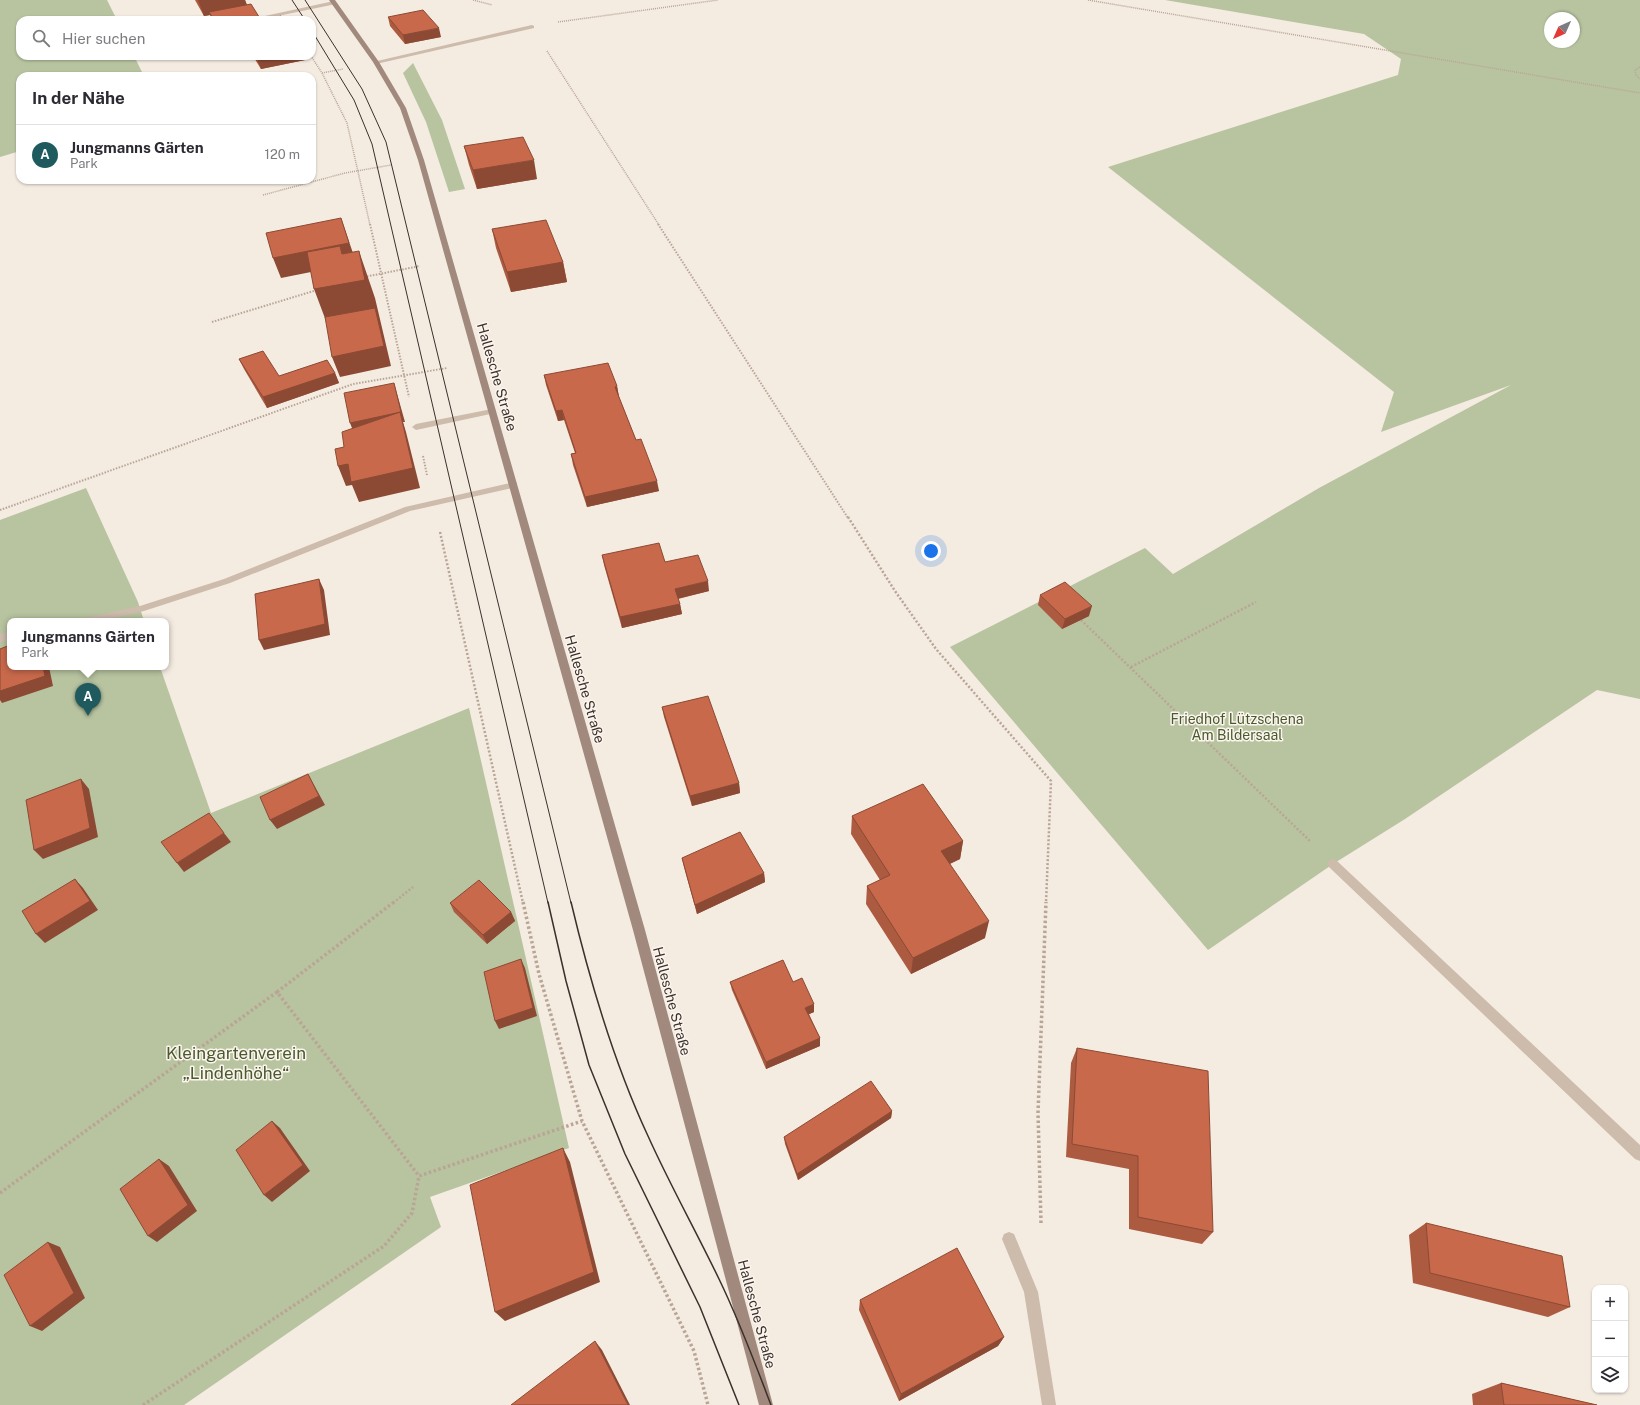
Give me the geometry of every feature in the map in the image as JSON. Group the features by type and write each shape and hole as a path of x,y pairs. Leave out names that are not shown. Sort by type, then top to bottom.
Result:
{"street":[{"path":"268,16 333,2"},
{"name":"Hallesche Straße","path":"333,2 376,62 403,108 421,160 639,930 766,1405"},
{"path":"376,62 532,27"},
{"path":"416,427 492,411"},
{"path":"99,618 141,609 226,581 408,509 514,485"},
{"path":"1333,864 1640,1154"},
{"path":"1009,1239 1031,1292 1050,1405"}],"path":[{"path":"554,23 718,0"},
{"path":"1088,0 1640,93"},
{"path":"532,27 895,590 936,649 1051,781 1038,1113 1041,1227"},
{"path":"314,60 322,73 347,123 380,273 434,502 539,974 582,1121 694,1351 708,1405"},
{"path":"1640,67 1635,70 1636,75 1640,79"},
{"path":"316,181 358,170 421,160"},
{"path":"263,195 305,184"},
{"path":"357,279 380,273 450,261"},
{"path":"212,322 319,289"},
{"path":"0,510 353,384 479,362"},
{"path":"1131,667 1256,602"},
{"path":"1081,620 1333,864"},
{"path":"0,1193 277,992 413,887"},
{"path":"143,1405 384,1246 412,1213 419,1176 277,992"},
{"path":"419,1176 582,1121"}],"green space":[{"path":"0,0 107,0 115,16 16,16 16,60 136,60 142,72 16,72 16,152 0,157"},
{"name":"Friedhof Lützschena Am Bildersaal","path":"1165,0 1640,0 1640,699 1597,690 1405,819 1333,864 1208,950 950,647 1145,548 1173,574 1319,488 1511,385 1381,432 1394,392 1108,167 1398,75 1401,59 1364,34"},
{"path":"413,63 442,120 465,189 449,192 426,122 403,73"},
{"name":"Kleingartenverein „Lindenhöhe“","path":"86,488 138,602 143,618 7,618 7,670 161,670 211,813 469,708 569,1148 430,1197 441,1227 184,1405 0,1405 0,520"}],"building":[{"path":"251,4 258,16 212,16 209,12"},
{"path":"423,10 439,28 403,35 388,17"},
{"path":"523,137 534,160 473,170 464,146"},
{"path":"341,218 349,243 273,258 266,233"},
{"path":"546,220 563,262 507,272 492,229"},
{"path":"340,246 342,254 359,251 365,280 314,289 307,252"},
{"path":"375,308 384,346 332,357 325,317"},
{"path":"263,351 279,376 327,360 335,373 263,397 239,359"},
{"path":"608,363 617,386 615,387 636,440 641,439 657,481 585,497 571,454 576,453 562,410 556,411 544,375"},
{"path":"394,383 401,412 350,423 344,393"},
{"path":"400,412 413,468 351,482 348,464 338,466 335,449 344,447 342,432"},
{"path":"659,543 665,562 698,555 708,581 675,589 680,604 620,617 602,555"},
{"path":"319,579 325,624 259,640 255,594"},
{"path":"1065,582 1092,606 1065,619 1040,595"},
{"path":"7,646 7,670 44,670 45,676 0,691 0,649"},
{"path":"708,696 739,783 690,796 662,707"},
{"path":"308,774 319,796 270,820 260,797"},
{"path":"81,779 90,828 34,850 26,800"},
{"path":"923,784 963,841 941,851 989,921 913,958 867,886 890,875 852,816"},
{"path":"209,813 224,833 177,863 161,842"},
{"path":"740,832 764,873 695,905 682,858"},
{"path":"75,879 90,901 36,934 22,911"},
{"path":"479,880 511,912 483,935 450,903"},
{"path":"521,959 533,1008 495,1021 484,972"},
{"path":"783,960 793,982 802,978 814,1004 805,1008 820,1038 766,1062 730,982"},
{"path":"1077,1048 1208,1071 1213,1232 1138,1217 1138,1156 1072,1144"},
{"path":"871,1081 892,1111 797,1174 784,1137"},
{"path":"272,1121 303,1165 264,1195 236,1150"},
{"path":"563,1148 594,1272 495,1312 470,1185"},
{"path":"159,1159 188,1205 148,1236 120,1189"},
{"path":"1426,1223 1562,1256 1570,1307 1430,1273"},
{"path":"48,1242 74,1293 30,1326 4,1275"},
{"path":"957,1248 1004,1337 901,1394 860,1300"},
{"path":"595,1341 628,1405 511,1405"},
{"path":"1501,1383 1597,1405 1504,1405"}],"tram line":[{"path":"292,0 302,16"},
{"path":"305,0 315,16"},
{"path":"316,17 362,89 386,142 571,903"},
{"path":"316,38 354,100 372,144 548,903"},
{"path":"548,902 566,981 589,1065 625,1154 700,1307 739,1405"},
{"path":"571,902 594,991 613,1050 635,1108 656,1154 726,1294 771,1405"}],"place":[{"name":"Jungmanns Gärten","path":"88,716"}]}
